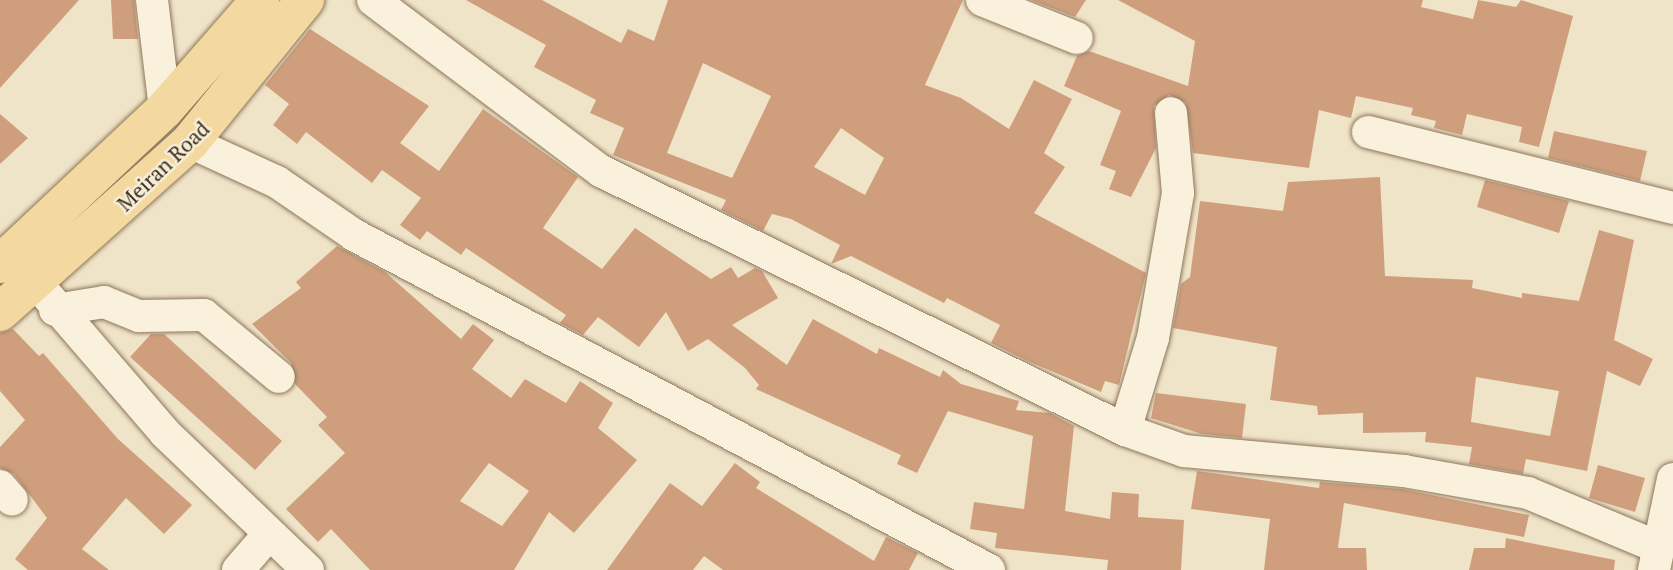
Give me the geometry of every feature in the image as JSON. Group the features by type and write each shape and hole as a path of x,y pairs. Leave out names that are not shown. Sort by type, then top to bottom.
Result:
{"main road":[{"name":"Meiran Road","path":"0,312 20,270 260,0"},
{"name":"Meiran Road","path":"20,270 190,142 305,0"}],"street":[{"path":"152,0 165,109"},
{"path":"373,0 601,171 1125,430 1184,451 1404,471 1528,493 1656,558 1673,479"},
{"path":"982,0 1077,38"},
{"path":"1125,430 1153,338 1178,193 1171,113"},
{"path":"1367,132 1673,208"},
{"path":"190,142 277,182 354,235 989,570"},
{"path":"20,270 139,316 204,315 279,377"},
{"path":"20,270 269,534 308,570"},
{"path":"238,570 269,534"}],"building":[{"path":"0,0 79,0 0,88"},
{"path":"111,0 134,0 138,39 113,39"},
{"path":"466,0 542,0 621,43 628,29 654,41 668,0 963,0 925,85 961,98 1009,129 1034,80 1072,99 1044,153 1065,167 1034,213 1146,273 1119,385 1105,381 1101,392 1030,362 991,343 1000,325 947,298 944,303 851,256 831,264 840,245 791,219 772,214 763,231 721,210 726,200 613,155 624,128 590,113 596,100 534,67 546,45","holes":["703,63 771,96 732,178 667,153","841,128 884,158 865,195 814,167"]},
{"path":"1031,0 1086,0 1075,17"},
{"path":"1118,0 1423,0 1421,7 1473,19 1478,0 1516,7 1521,0 1573,16 1539,147 1519,142 1522,127 1467,114 1462,135 1434,128 1436,121 1411,115 1413,108 1356,96 1351,118 1319,110 1309,168 1193,153 1186,103 1169,95 1154,106 1156,148 1131,197 1109,189 1116,171 1100,165 1121,111 1064,86 1077,56 1089,51 1188,86 1195,41"},
{"path":"310,29 429,106 400,143 439,171 483,109 578,177 543,228 602,269 635,228 711,279 731,267 738,278 755,268 762,271 778,298 732,325 787,365 813,319 877,354 879,348 940,377 943,370 961,384 1019,401 1016,410 1050,413 1074,426 1065,511 1110,519 1112,492 1139,494 1138,517 1184,520 1181,570 1107,570 1108,560 995,548 997,533 970,529 974,502 1024,509 1033,436 948,411 917,473 897,464 901,455 756,389 759,385 745,368 708,339 688,351 666,312 639,347 598,317 583,335 560,323 566,315 466,248 461,255 427,231 420,240 400,225 421,198 382,170 372,183 306,132 297,144 273,125 289,104 265,85"},
{"path":"0,114 28,138 0,164"},
{"path":"1554,131 1647,151 1640,181 1548,158"},
{"path":"1380,177 1385,276 1473,280 1472,288 1522,298 1522,293 1579,301 1599,230 1634,240 1614,340 1653,359 1640,386 1607,371 1587,471 1526,459 1523,474 1469,464 1472,447 1425,442 1426,432 1363,433 1363,413 1318,415 1317,406 1270,400 1277,347 1173,328 1181,284 1190,277 1200,201 1283,211 1288,182","holes":["1476,377 1559,391 1550,436 1471,422"]},
{"path":"1485,180 1569,201 1559,233 1477,207"},
{"path":"337,246 385,272 461,339 473,324 494,340 472,369 511,398 525,379 566,403 580,381 613,403 598,428 637,460 574,533 549,512 514,570 370,570 331,529 318,542 286,509 345,453 318,425 327,417 295,384 291,363 252,324 301,288 296,282","holes":["489,463 529,491 502,526 460,501"]},
{"path":"13,329 39,356 43,353 118,439 192,505 164,534 126,498 82,549 109,570 28,570 15,559 47,518 14,474 0,468 0,447 25,420 0,391 0,333"},
{"path":"151,334 164,334 282,441 255,470 130,357"},
{"path":"1156,393 1246,404 1242,438 1202,434 1151,418"},
{"path":"735,463 760,482 756,488 874,561 886,537 918,553 909,570 723,570 704,556 693,570 607,570 670,483 702,506"},
{"path":"1598,465 1645,478 1635,512 1589,498"},
{"path":"1197,471 1319,488 1320,482 1402,489 1529,515 1524,537 1344,503 1338,548 1366,548 1367,570 1264,570 1270,519 1191,509"},
{"path":"1506,538 1615,560 1614,570 1469,570 1474,548 1505,548"}]}
